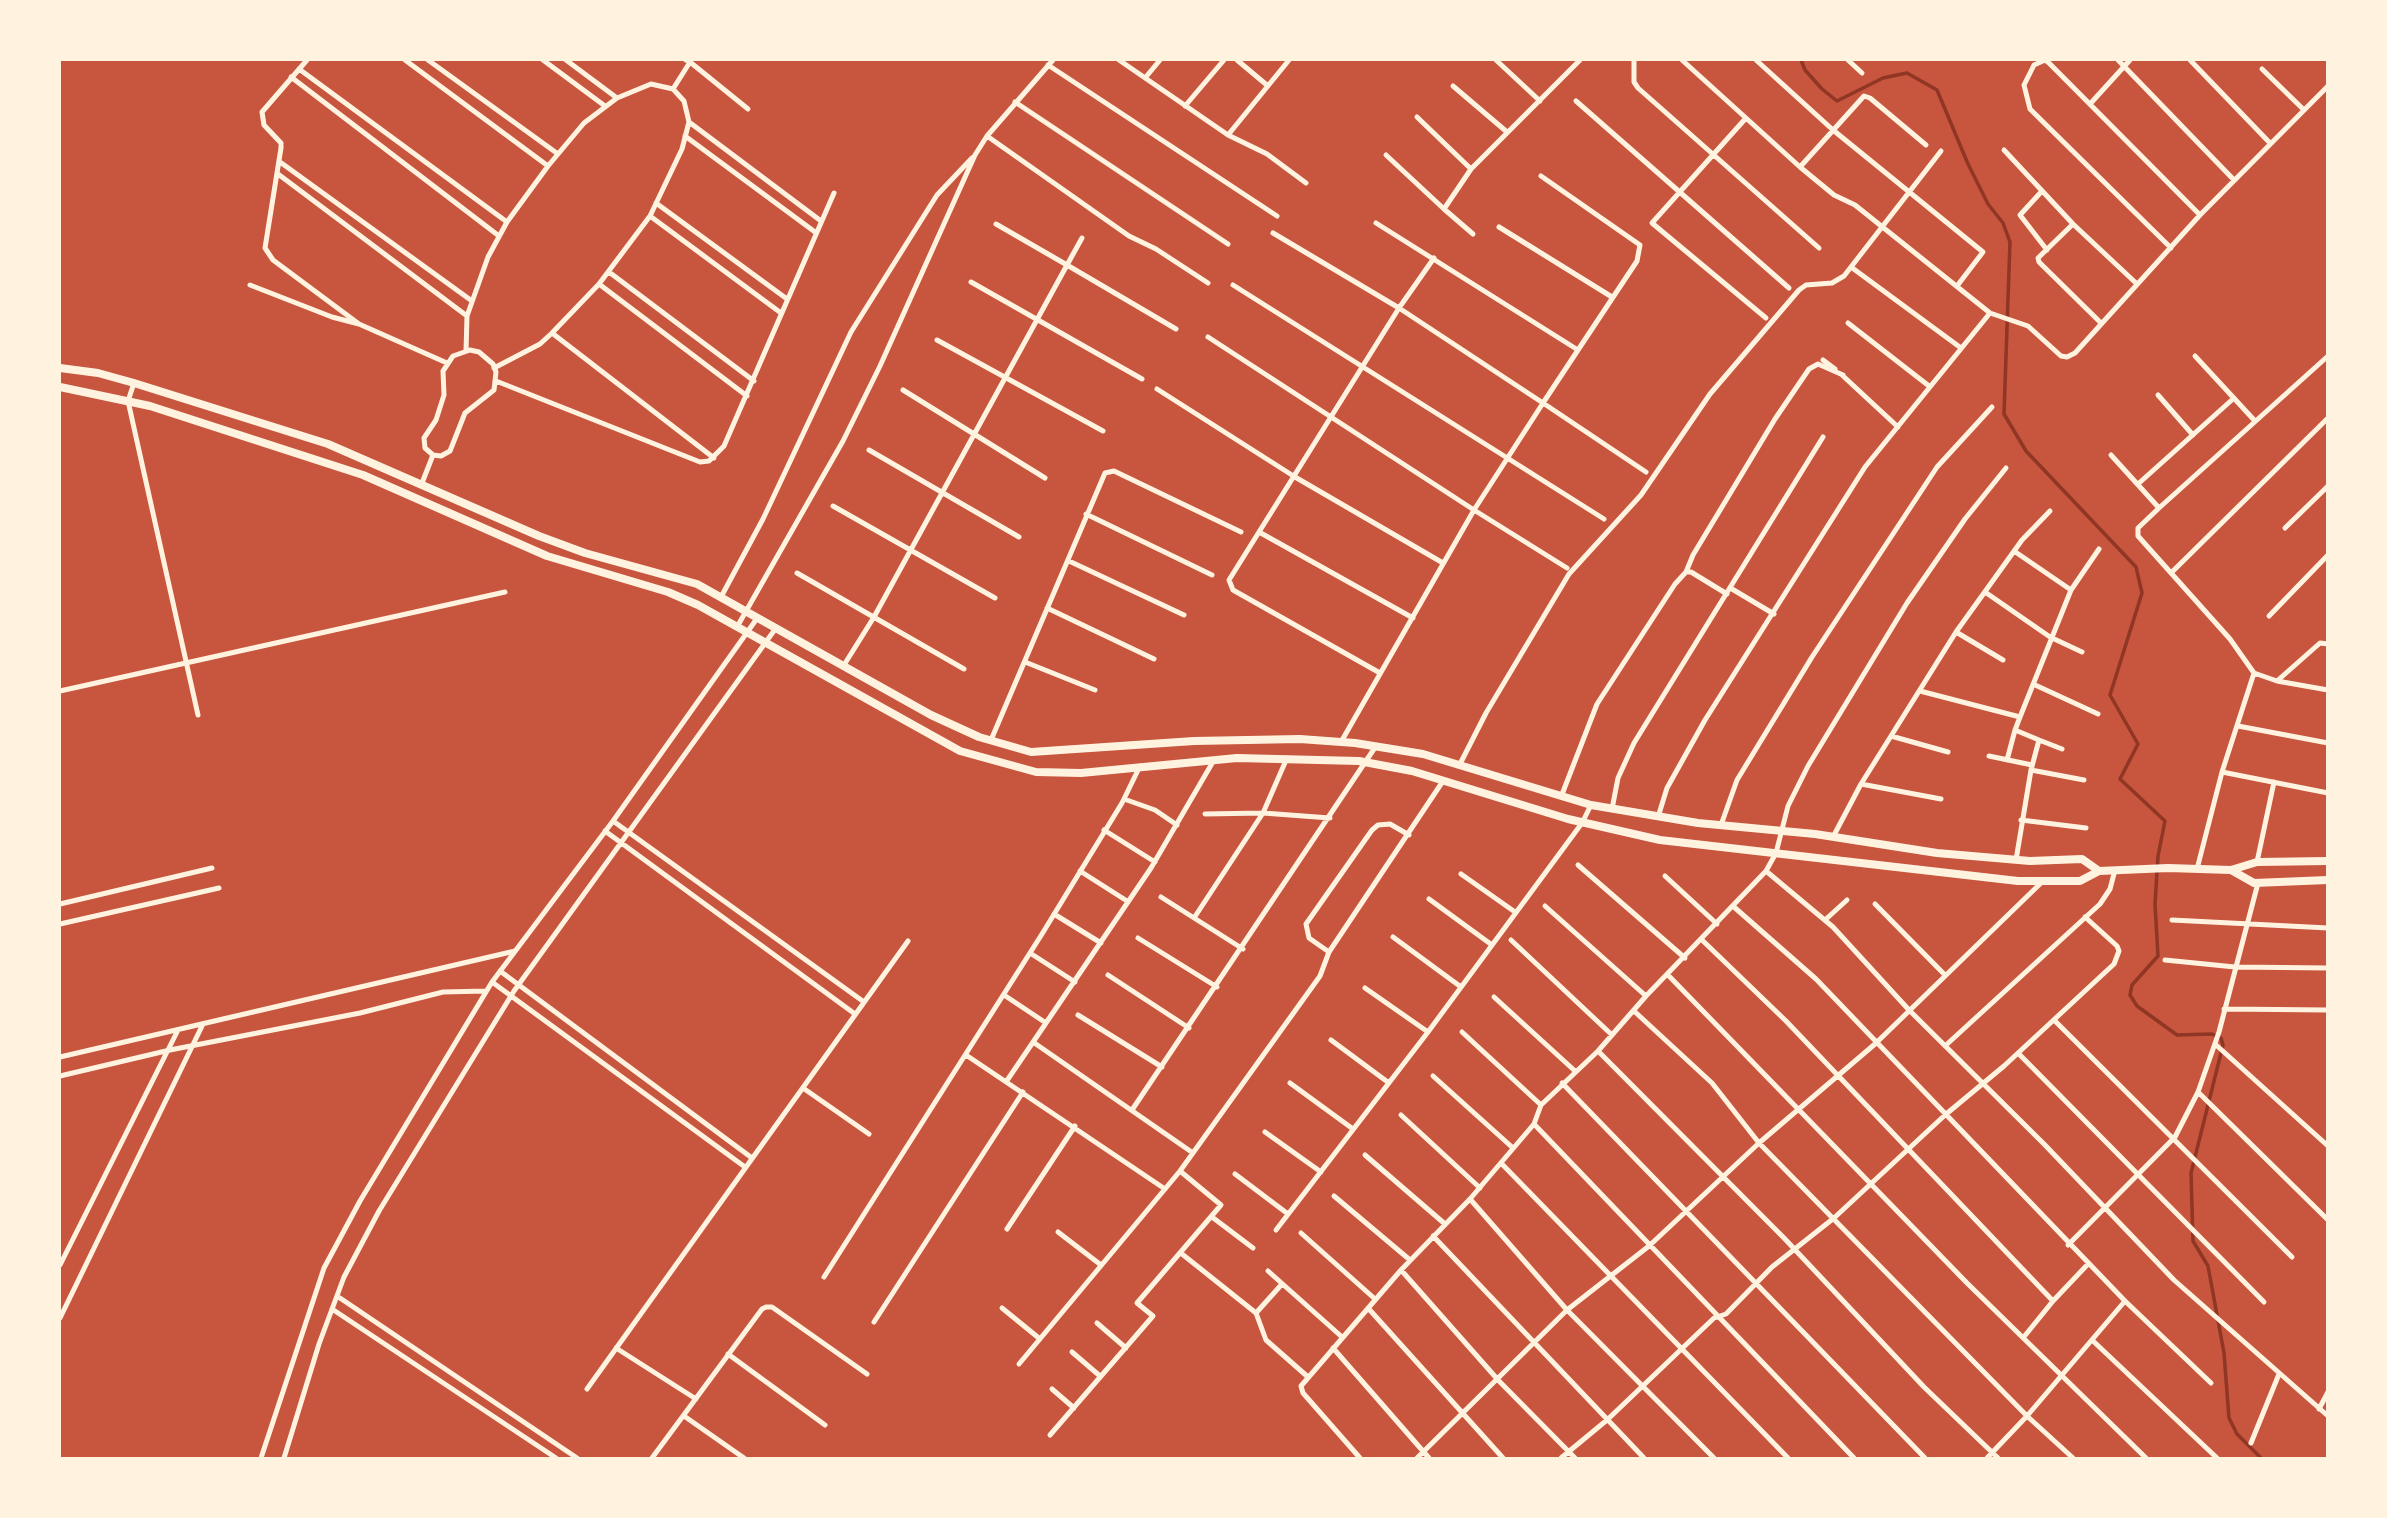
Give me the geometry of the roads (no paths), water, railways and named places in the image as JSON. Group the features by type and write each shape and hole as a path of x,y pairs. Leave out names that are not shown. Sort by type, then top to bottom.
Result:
{"main road":[{"path":"60,368 99,373 328,444 548,539 687,580 931,715 991,740 1031,752 1194,741 1300,739 1341,742 1423,754 1591,806 1937,853 2016,860 2082,859 2099,871"},
{"path":"60,387 128,401 363,475 547,556 667,592 737,627 960,751 1036,772 1081,773 1214,760 1287,758 1366,762 1443,781 1582,823 1672,842 2018,881 2080,881 2099,871 2146,868 2231,870 2257,862 2328,861"},
{"path":"2231,870 2258,882 2328,880"}],"street":[{"path":"307,60 267,105 261,117 264,125 281,143 280,162 265,240 267,253 359,324"},
{"path":"405,60 548,166"},
{"path":"428,60 558,154"},
{"path":"543,60 605,106"},
{"path":"566,60 617,98"},
{"path":"737,627 843,441 880,366 975,155 987,136 1053,60"},
{"path":"1119,60 1228,135 1266,154 1306,183"},
{"path":"1145,78 1160,60"},
{"path":"1185,106 1224,60"},
{"path":"1237,60 1268,86"},
{"path":"1228,135 1289,60"},
{"path":"1496,60 1540,101"},
{"path":"1567,60 1574,66"},
{"path":"1444,209 1471,169 1580,60"},
{"path":"1634,60 1634,82 1638,88 1819,248"},
{"path":"1682,60 1800,167 1881,225 1990,313 2022,324 2061,356 2067,357 2075,353 2269,142 2328,86"},
{"path":"1756,60 1833,131 1909,189 1983,252 1957,286"},
{"path":"1848,60 1862,73"},
{"path":"2171,248 2030,109 2024,85 2034,65 2045,60 2200,215"},
{"path":"2118,60 2234,180"},
{"path":"2090,104 2130,60"},
{"path":"2190,60 2269,142"},
{"path":"673,89 688,61 748,109"},
{"path":"1048,65 1277,216"},
{"path":"299,69 507,222"},
{"path":"2262,69 2303,108"},
{"path":"291,77 499,236"},
{"path":"466,351 467,316 499,236 548,166 584,123 617,98 650,84 673,89 684,101 689,122 682,149 650,216 599,284 552,333 532,348 495,368"},
{"path":"1453,86 1507,132"},
{"path":"1800,167 1857,102 1867,96 1926,145"},
{"path":"1576,101 1788,288"},
{"path":"1015,102 1228,244"},
{"path":"1417,117 1471,169"},
{"path":"1745,118 1653,221 1653,226 1766,318"},
{"path":"689,122 821,221"},
{"path":"685,136 816,232"},
{"path":"987,136 1129,236 1156,249 1208,283"},
{"path":"2004,150 2073,224 2137,284"},
{"path":"1459,766 1486,713 1569,574 1641,495 1710,394 1799,290 1806,285 1838,280 1851,267 1941,151"},
{"path":"721,597 763,519 851,332 937,195 975,155"},
{"path":"1386,155 1473,234"},
{"path":"280,162 472,301"},
{"path":"278,174 467,316"},
{"path":"1341,742 1474,510 1637,261 1640,245 1541,176"},
{"path":"2042,191 2020,215 2047,250"},
{"path":"496,381 700,462 714,458 724,446 747,396 834,193"},
{"path":"656,203 787,299"},
{"path":"650,216 781,313"},
{"path":"1376,223 1578,350"},
{"path":"2073,224 2038,258 2040,265 2101,323"},
{"path":"996,225 1176,329"},
{"path":"1499,226 1612,298"},
{"path":"1273,233 1399,308 1646,472"},
{"path":"844,665 874,617 1082,238"},
{"path":"1380,673 1231,588 1229,580 1399,308 1434,258"},
{"path":"1851,267 1961,348"},
{"path":"609,272 754,380"},
{"path":"971,282 1142,379"},
{"path":"599,284 747,396"},
{"path":"250,285 332,317 359,324 447,363"},
{"path":"1233,285 1604,519"},
{"path":"1658,817 1667,788 1705,720 1865,467 1990,313"},
{"path":"1848,323 1929,386"},
{"path":"552,333 714,458"},
{"path":"1208,337 1330,418 1567,568"},
{"path":"937,340 1103,431"},
{"path":"466,351 487,357 495,368 496,381 489,397 465,414 450,451 433,455 425,448 424,438 436,420 444,395 443,371 447,363 453,356 466,351"},
{"path":"2195,356 2255,421"},
{"path":"2328,356 2159,508 2136,532 2230,639 2254,673 2277,681 2328,690"},
{"path":"1824,360 1898,427"},
{"path":"1561,797 1597,704 1686,572 1693,555 1809,369 1818,364 1843,375"},
{"path":"134,383 128,401 198,715"},
{"path":"1157,389 1295,477 1443,563"},
{"path":"903,390 1045,478"},
{"path":"2158,395 2193,435"},
{"path":"2138,484 2234,398"},
{"path":"1721,825 1737,780 1812,657 1937,467 1992,408"},
{"path":"2172,572 2328,418"},
{"path":"1612,809 1618,778 1634,743 1823,437"},
{"path":"869,450 1019,537"},
{"path":"422,483 433,455"},
{"path":"2111,456 2159,508"},
{"path":"1360,1458 1303,1393 1301,1386 1410,1260 1480,1188 1534,1124 1541,1105 1598,1051 1646,996 1734,907 1766,870 1776,853 1788,806 1808,766 1907,603 2006,468"},
{"path":"991,740 1069,561 1101,478 1108,470 1241,532"},
{"path":"2285,528 2328,486"},
{"path":"833,506 995,598"},
{"path":"1833,837 1861,784 1956,632 2014,551 2050,511"},
{"path":"1086,514 1212,575"},
{"path":"1259,532 1413,618"},
{"path":"2007,760 2015,730 2050,637 2071,590 2099,549"},
{"path":"2014,551 2071,590"},
{"path":"2269,616 2328,555"},
{"path":"1069,561 1184,615"},
{"path":"1686,572 1774,614"},
{"path":"797,573 964,669"},
{"path":"60,691 505,592"},
{"path":"1985,592 2050,637 2082,652"},
{"path":"1048,608 1154,659"},
{"path":"261,1458 324,1268 359,1200 492,982 613,821 758,617"},
{"path":"284,1458 337,1296 379,1211 511,995 776,628"},
{"path":"1956,632 2003,660"},
{"path":"2277,681 2328,635"},
{"path":"2320,643 2328,644"},
{"path":"1025,662 1095,690"},
{"path":"2197,869 2222,772 2254,673"},
{"path":"2033,684 2098,714"},
{"path":"1920,691 2020,716"},
{"path":"2238,726 2328,743"},
{"path":"2015,730 2062,749"},
{"path":"1891,736 1948,752"},
{"path":"2016,860 2021,820 2039,740"},
{"path":"1132,1110 1243,949 1376,746"},
{"path":"1989,756 2084,780"},
{"path":"1194,918 1263,813 1287,758"},
{"path":"1006,1082 1155,862 1214,760"},
{"path":"824,1277 1030,953 1124,799 1140,766"},
{"path":"2222,772 2328,793"},
{"path":"1019,1364 1180,1171 1320,976 1329,951 1443,781"},
{"path":"2257,862 2274,782"},
{"path":"1861,784 1941,799"},
{"path":"1124,799 1155,810 1177,825"},
{"path":"1276,1230 1428,1032 1582,823 1591,806"},
{"path":"1205,814 1263,813 1330,818"},
{"path":"2021,820 2087,828"},
{"path":"613,821 864,1002"},
{"path":"1329,951 1309,939 1306,924 1372,830 1378,825 1390,824 1409,835"},
{"path":"1104,830 1155,862"},
{"path":"605,831 855,1014"},
{"path":"1578,865 1685,958"},
{"path":"60,904 212,868"},
{"path":"1766,870 1825,920 1982,1085 2210,1314 2328,1416"},
{"path":"1945,1046 2106,897 2115,870"},
{"path":"1080,871 1127,901"},
{"path":"1461,874 1515,912"},
{"path":"1665,876 1717,924"},
{"path":"1417,1458 1499,1381 1567,1310 1649,1246 1835,1075 1875,1044 1944,974 2043,881"},
{"path":"2068,1245 2175,1138 2200,1095 2258,882"},
{"path":"60,924 219,888"},
{"path":"1161,897 1243,949"},
{"path":"1429,900 1492,945"},
{"path":"1825,920 1847,900"},
{"path":"1875,904 1944,974"},
{"path":"1545,906 1646,996"},
{"path":"1734,907 1816,979 2068,1245 2211,1383"},
{"path":"1054,914 1101,943"},
{"path":"1561,1458 1607,1420 1718,1317 1726,1314 1793,1250 1872,1185 1945,1115 2054,1020 2118,957 2117,946 2085,917"},
{"path":"2172,920 2328,928"},
{"path":"1393,937 1461,987"},
{"path":"1138,938 1217,987"},
{"path":"1511,940 1612,1035"},
{"path":"1702,940 1786,1021 2053,1301"},
{"path":"587,1389 908,941"},
{"path":"60,1057 515,951"},
{"path":"1030,953 1075,982"},
{"path":"2165,960 2235,967 2328,968"},
{"path":"500,971 752,1158"},
{"path":"1667,974 1797,1110 2146,1458"},
{"path":"1108,975 1189,1028"},
{"path":"492,982 745,1167"},
{"path":"1366,988 1428,1032"},
{"path":"60,1076 170,1050 360,1013 443,992 486,991"},
{"path":"1004,995 1046,1023"},
{"path":"1494,997 1575,1071"},
{"path":"2224,1009 2327,1010"},
{"path":"1634,1011 1712,1083 1759,1143 2027,1416 2073,1458"},
{"path":"1078,1015 1161,1067"},
{"path":"2054,1020 2292,1257"},
{"path":"60,1318 203,1024"},
{"path":"60,1265 178,1030"},
{"path":"1462,1032 1541,1105"},
{"path":"1331,1040 1389,1083"},
{"path":"1033,1042 1193,1153"},
{"path":"2216,1044 2328,1146"},
{"path":"1598,1051 1724,1177 1924,1387 1998,1458"},
{"path":"2018,1053 2264,1302"},
{"path":"966,1055 1165,1189"},
{"path":"1433,1076 1513,1148"},
{"path":"1290,1083 1353,1129"},
{"path":"1562,1083 1925,1458"},
{"path":"803,1088 869,1134"},
{"path":"874,1322 1023,1092"},
{"path":"2200,1095 2327,1219"},
{"path":"1401,1115 1480,1188"},
{"path":"1534,1124 1854,1458"},
{"path":"1007,1228 1075,1126"},
{"path":"1265,1132 1321,1172"},
{"path":"1365,1155 1445,1224"},
{"path":"1501,1163 1788,1458"},
{"path":"1050,1435 1153,1316 1136,1303 1221,1205 1180,1171"},
{"path":"1235,1174 1288,1214"},
{"path":"1334,1196 1410,1260"},
{"path":"1470,1199 1567,1310 1714,1458"},
{"path":"1212,1217 1252,1248"},
{"path":"1058,1232 1101,1265"},
{"path":"1301,1233 1375,1299"},
{"path":"1433,1236 1644,1458"},
{"path":"1181,1254 1256,1312 1266,1340 1308,1377"},
{"path":"2023,1338 2088,1264"},
{"path":"1401,1270 1499,1381 1574,1458"},
{"path":"1268,1271 1342,1338"},
{"path":"1256,1312 1282,1284"},
{"path":"337,1296 578,1458"},
{"path":"1987,1458 2027,1416 2125,1301"},
{"path":"652,1458 761,1309 772,1307 867,1374"},
{"path":"1002,1308 1040,1339"},
{"path":"1367,1308 1462,1416 1503,1458"},
{"path":"332,1309 556,1458"},
{"path":"1097,1323 1126,1348"},
{"path":"2092,1340 2217,1458"},
{"path":"616,1348 696,1399"},
{"path":"1333,1348 1429,1458"},
{"path":"1072,1352 1100,1376"},
{"path":"728,1354 825,1425"},
{"path":"2251,1443 2279,1374"},
{"path":"1052,1389 1074,1408"},
{"path":"2319,1409 2328,1392"},
{"path":"684,1416 744,1458"}],"waterway":[{"path":"1801,60 1805,70 1837,101 1883,78 1907,73 1937,90 1968,164 1988,204 2003,223 2010,242 2004,414 2026,451 2136,567 2142,593 2110,695 2138,744 2120,779 2165,821 2158,856 2155,904 2158,956 2132,985 2130,995 2137,1006 2177,1035 2212,1034 2221,1038 2223,1045 2191,1173 2193,1241 2208,1266 2224,1353 2229,1418 2237,1434 2261,1458"}]}
